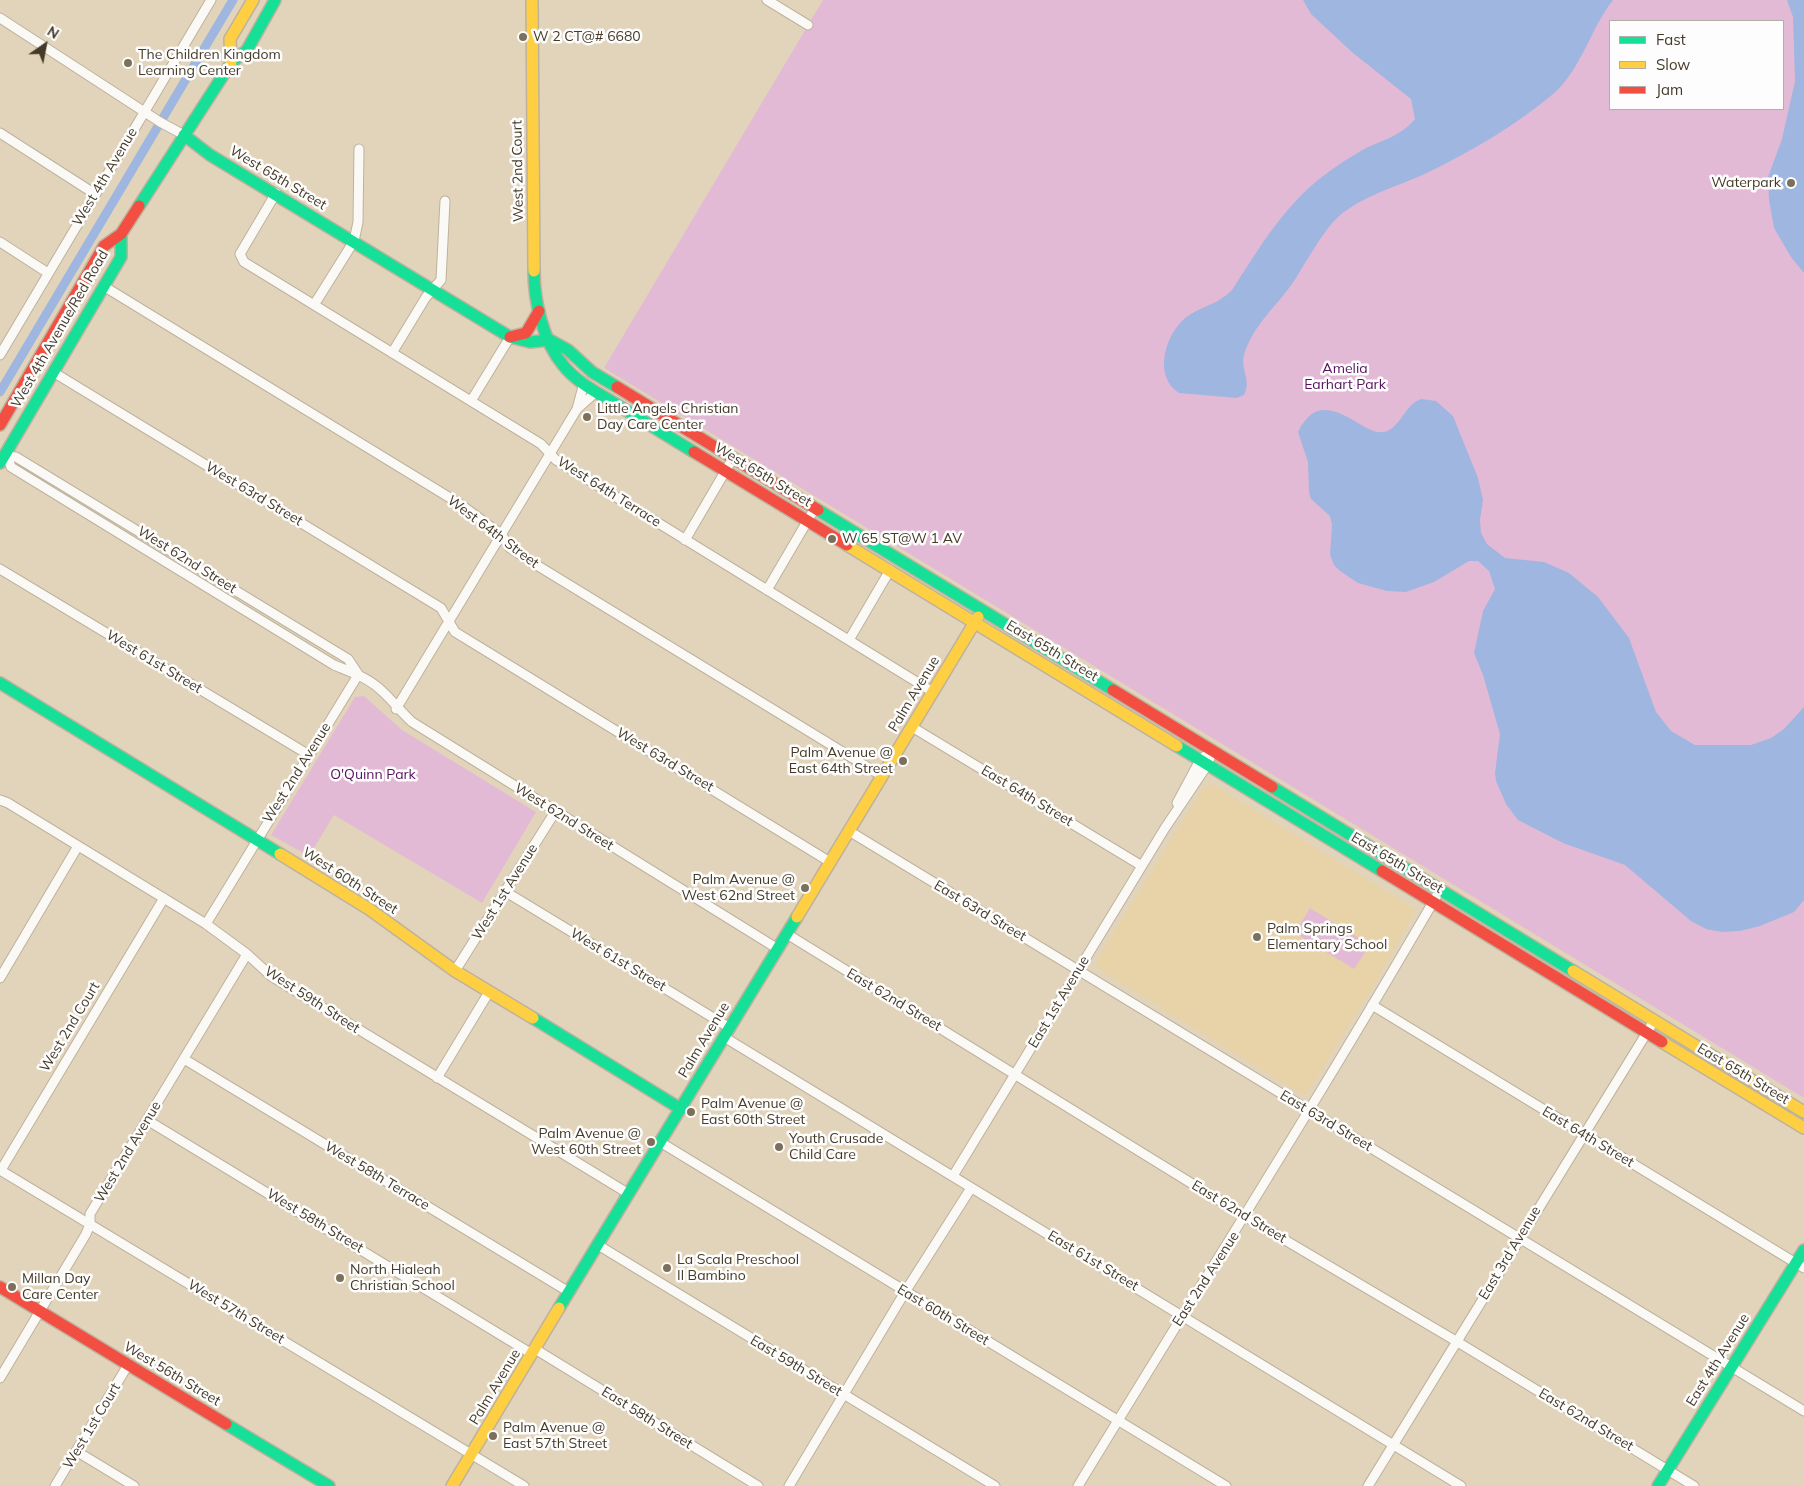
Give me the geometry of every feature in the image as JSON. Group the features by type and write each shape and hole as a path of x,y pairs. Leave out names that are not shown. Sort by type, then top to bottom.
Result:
{"main road":[{"path":"231,63 230,39 253,0"},
{"name":"West 4th Avenue/Red Road","path":"0,426 104,246 121,234 231,63 247,50 275,0"},
{"name":"West 2nd Court","path":"532,0 534,285 539,312 550,340"},
{"name":"West 65th Street","path":"184,135 210,155 276,193 510,337 530,342 550,340 568,350 592,372 982,610"},
{"name":"West 4th Avenue/Red Road","path":"4,459 121,257 121,234"},
{"path":"22,388 38,376 53,372 54,347 69,321 69,308"},
{"path":"510,337 526,333 539,312"},
{"name":"West 65th Street","path":"550,340 560,361 584,384 596,392 975,622"},
{"name":"Palm Avenue","path":"452,1486 982,610"},
{"name":"East 65th Street","path":"982,610 1804,1112"},
{"name":"East 65th Street","path":"975,622 1804,1128"},
{"name":"West 60th Street","path":"0,683 369,909 455,971 681,1109"},
{"name":"East 4th Avenue","path":"1658,1486 1731,1366 1800,1266 1804,1250"},
{"name":"West 56th Street","path":"0,1287 330,1486"}],"street":[{"name":"West 4th Avenue","path":"0,354 211,0"},
{"path":"768,0 808,25"},
{"name":"West 65th Street","path":"0,18 184,135"},
{"path":"0,133 95,194"},
{"path":"314,305 354,241 358,222 359,149"},
{"name":"West 64th Terrace","path":"276,193 240,254 244,262 541,444 556,460 933,692"},
{"path":"392,353 441,280 443,272 445,202"},
{"path":"0,242 48,273"},
{"name":"West 64th Street","path":"105,287 460,504 502,535 510,548 530,561 882,776"},
{"path":"471,401 510,337"},
{"name":"West 63rd Street","path":"53,372 441,608 455,632 830,862"},
{"path":"396,708 502,535 576,409 584,384"},
{"path":"576,409 596,392"},
{"name":"West 62nd Street","path":"4,459 16,457 197,566 348,659 358,675"},
{"path":"685,540 733,458"},
{"name":"West 62nd Street","path":"4,459 11,467 334,665 358,675 382,690 396,708 412,722 778,948"},
{"path":"767,590 815,508"},
{"name":"West 61st Street","path":"0,568 309,755"},
{"path":"849,640 890,570"},
{"name":"West 2nd Avenue","path":"206,924 358,675"},
{"name":"East 64th Street","path":"912,726 1142,866"},
{"name":"East 1st Avenue","path":"953,1176 1212,751"},
{"name":"West 59th Street","path":"0,800 8,803 206,924 247,954 271,976 629,1194"},
{"name":"West 1st Avenue","path":"455,971 555,812"},
{"name":"East 63rd Street","path":"849,830 1518,1239 1804,1410"},
{"path":"0,978 78,846"},
{"name":"East 2nd Avenue","path":"1078,1486 1182,1315 1246,1217 1440,890"},
{"name":"West 61st Street","path":"506,892 727,1032"},
{"name":"West 2nd Court","path":"0,1170 164,898"},
{"name":"East 62nd Street","path":"787,934 1246,1217 1456,1341 1694,1486"},
{"name":"West 2nd Avenue","path":"0,1378 90,1224 90,1214 247,954"},
{"path":"437,1078 489,992"},
{"name":"East 64th Street","path":"1372,1005 1800,1266"},
{"name":"East 3rd Avenue","path":"1368,1486 1654,1020"},
{"name":"East 61st Street","path":"727,1032 971,1188 1461,1486"},
{"name":"West 58th Terrace","path":"184,1059 570,1292"},
{"name":"West 58th Street","path":"147,1120 534,1352"},
{"name":"East 60th Street","path":"660,1142 1226,1486"},
{"name":"West 57th Street","path":"0,1170 524,1486"},
{"path":"789,1486 905,1292 971,1188"},
{"name":"East 59th Street","path":"598,1245 995,1486"},
{"name":"East 58th Street","path":"534,1352 758,1486"},
{"name":"West 1st Court","path":"55,1486 128,1365"},
{"path":"76,1451 134,1486"}],"shaded area":[{"name":"Palm Springs Elementary School","path":"1214,785 1416,910 1376,982 1306,1094 1301,1094 1100,970 1097,966 1097,960 1204,787"}],"green space":[{"name":"Amelia Earhart Park","path":"823,0 1804,0 1804,1098 604,368"},
{"name":"O'Quinn Park","path":"364,696 402,730 536,812 482,903 334,815 309,856 271,835 355,697"},
{"path":"1310,908 1370,945 1354,969 1295,933"}],"water":[{"path":"1303,0 1613,0 1605,11 1571,74 1552,95 1509,127 1463,154 1431,171 1358,203 1337,218 1320,239 1294,281 1253,334 1243,360 1247,385 1244,395 1237,398 1179,393 1166,378 1164,358 1170,338 1182,321 1194,312 1220,300 1232,290 1277,224 1302,194 1338,165 1366,148 1399,133 1415,119 1411,99 1353,53 1311,14"},
{"name":"Waterpark","path":"1787,0 1804,0 1804,273 1791,257 1774,228 1769,200 1768,177 1782,139 1795,81 1793,17"},
{"path":"1421,399 1436,401 1453,416 1478,478 1483,500 1480,520 1481,533 1487,544 1505,558 1544,562 1569,573 1598,597 1629,638 1656,712 1671,731 1695,745 1751,745 1771,738 1784,729 1804,707 1804,900 1794,912 1760,926 1740,931 1722,932 1706,929 1691,921 1625,865 1563,843 1518,820 1506,804 1496,781 1495,773 1500,734 1483,675 1474,653 1483,611 1495,589 1489,571 1478,561 1469,561 1434,582 1406,592 1387,591 1358,583 1334,565 1330,555 1332,525 1330,516 1311,499 1309,492 1308,462 1298,432 1308,417 1319,411 1330,410 1342,414 1365,427 1384,432 1390,430 1415,402"}],"waterway":[{"path":"0,392 233,0"}],"traffic: fast":[{"path":"139,206 231,63 247,50 275,0"},
{"path":"184,135 210,155 510,337 530,342 550,340 568,350 592,372 617,387"},
{"path":"0,463 121,257 121,234"},
{"path":"534,271 538,308 545,333 563,365 589,388 694,452"},
{"path":"818,510 1113,690"},
{"path":"0,683 280,854"},
{"path":"1177,746 1382,871"},
{"path":"1272,787 1573,971"},
{"path":"559,1308 797,917"},
{"path":"533,1018 681,1109"},
{"path":"1658,1486 1804,1250"},
{"path":"226,1424 329,1486"}],"traffic: slow":[{"path":"231,63 230,39 253,0"},
{"path":"532,0 534,271"},
{"path":"847,545 1177,746"},
{"path":"797,917 978,617"},
{"path":"280,854 369,909 455,971 533,1018"},
{"path":"1573,971 1804,1112"},
{"path":"1662,1042 1804,1128"},
{"path":"452,1486 559,1308"}],"traffic: jam":[{"path":"0,425 104,246 121,234 139,206"},
{"path":"510,337 526,333 539,311"},
{"path":"617,387 818,510"},
{"path":"694,452 847,545"},
{"path":"1113,690 1272,787"},
{"path":"1382,871 1662,1042"},
{"path":"0,1287 226,1424"}],"place":[{"name":"W 2 CT@# 6680","path":"523,37"},
{"name":"The Children Kingdom Learning Center","path":"128,63"},
{"name":"Waterpark","path":"1791,183"},
{"name":"Little Angels Christian Day Care Center","path":"587,417"},
{"name":"W 65 ST@W 1 AV","path":"832,539"},
{"name":"Palm Avenue @ East 64th Street","path":"903,761"},
{"name":"Palm Avenue @ West 62nd Street","path":"805,888"},
{"name":"Palm Springs Elementary School","path":"1257,937"},
{"name":"Palm Avenue @ East 60th Street","path":"691,1112"},
{"name":"Palm Avenue @ West 60th Street","path":"651,1142"},
{"name":"Youth Crusade Child Care","path":"779,1147"},
{"name":"La Scala Preschool Il Bambino","path":"667,1268"},
{"name":"North Hialeah Christian School","path":"340,1278"},
{"name":"Millan Day Care Center","path":"12,1287"},
{"name":"Palm Avenue @ East 57th Street","path":"493,1436"}]}
